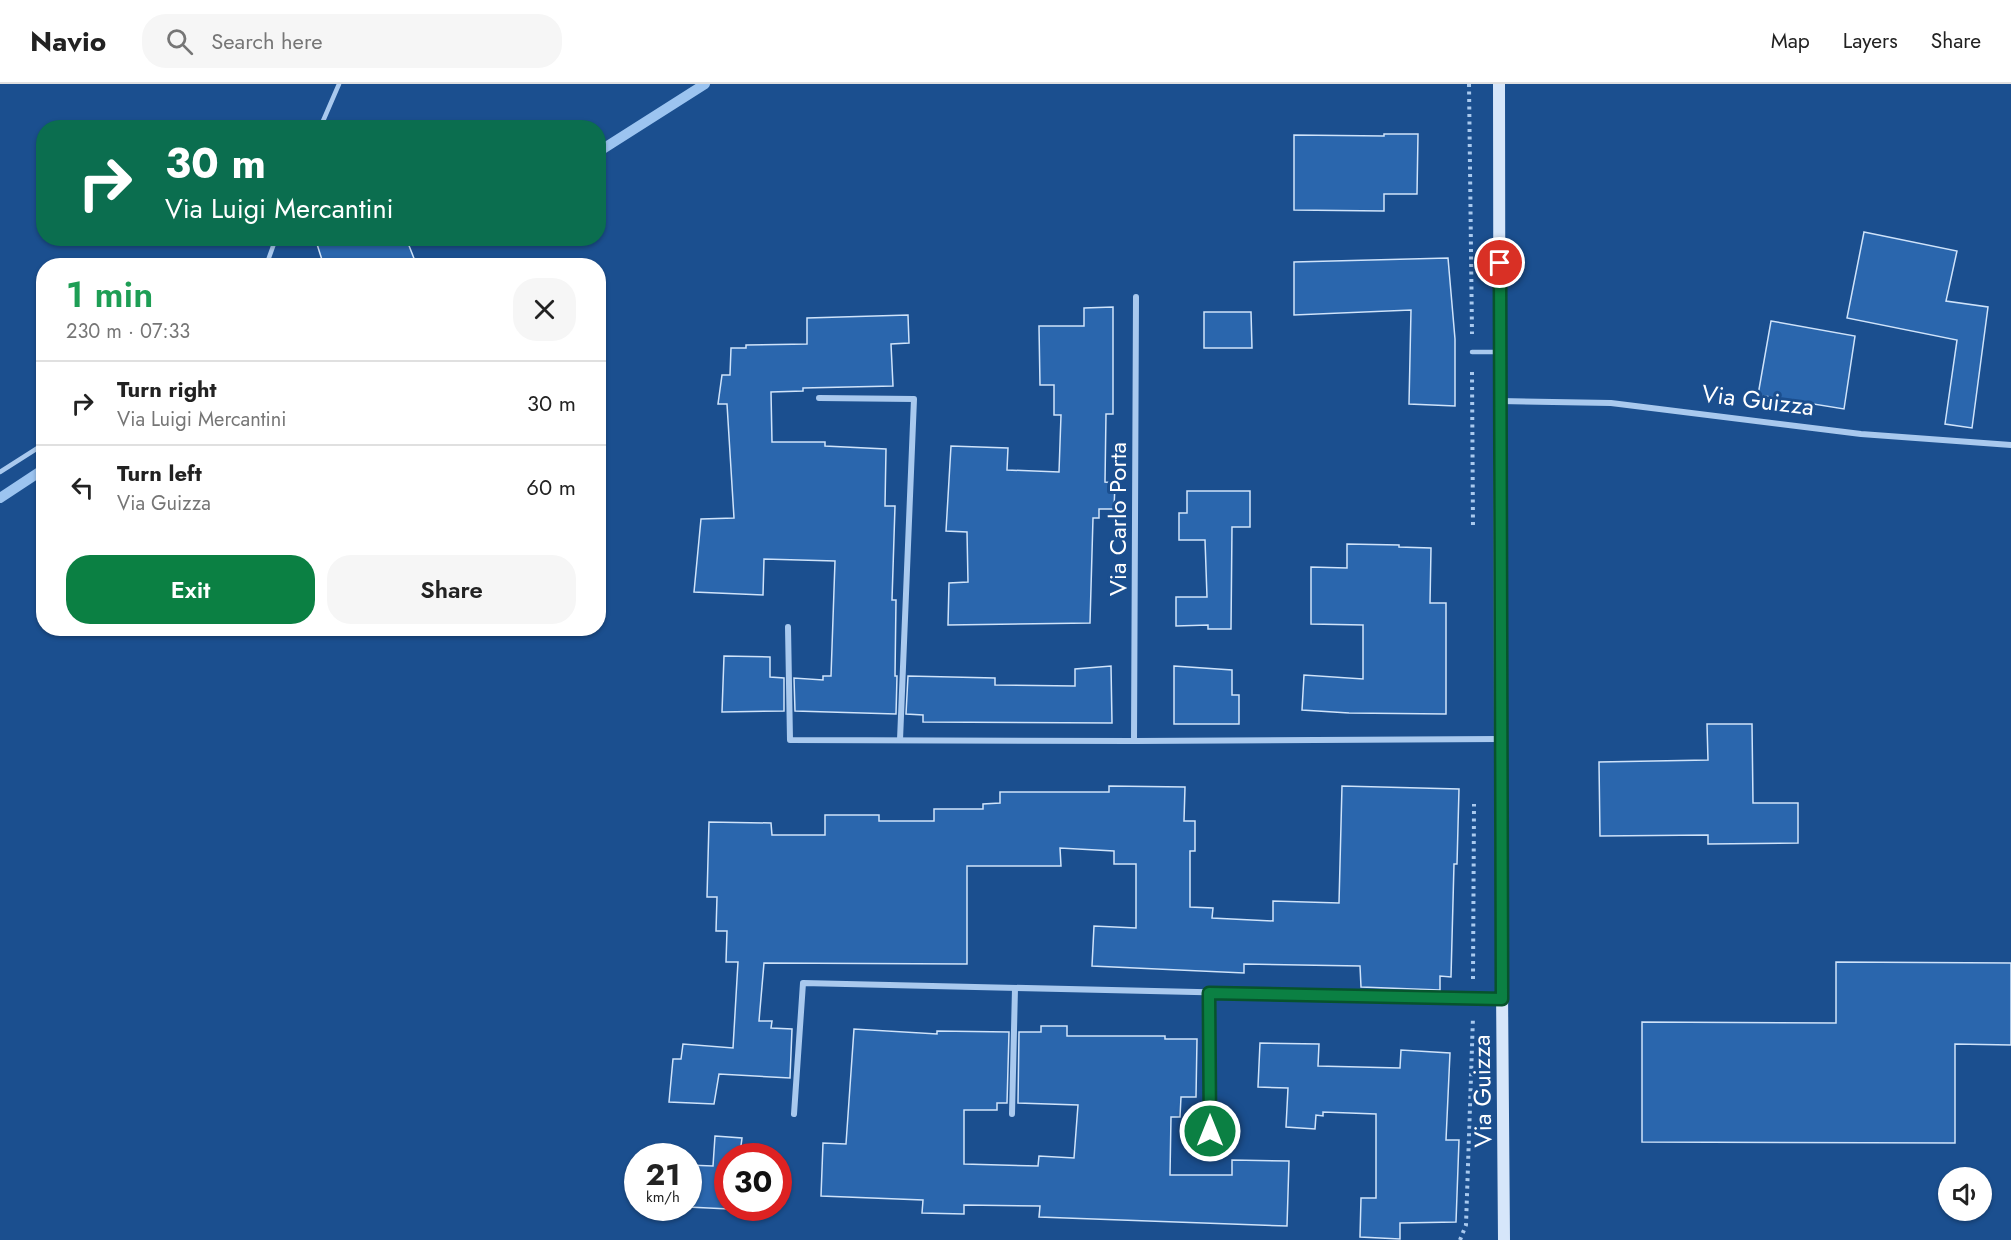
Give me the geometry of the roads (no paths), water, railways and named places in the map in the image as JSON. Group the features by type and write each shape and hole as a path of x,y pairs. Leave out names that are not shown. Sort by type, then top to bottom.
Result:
{"main road":[{"name":"Via Guizza","path":"1499,84 1500,739 1504,1240"}],"street":[{"name":"Via Carlo Porta","path":"1134,741 1136,297"},
{"path":"819,398 914,399 900,740"},
{"name":"Via Guizza","path":"1500,401 1611,403 1861,434 2011,445"},
{"path":"788,627 790,740 1500,739"},
{"path":"794,1114 803,983 1502,999"},
{"path":"1012,1114 1015,988"},
{"path":"1209,993 1210,1131"}],"lane":[{"path":"323,120 339,84"},
{"path":"1472,352 1501,352"},
{"path":"0,472 36,449"}],"waterway":[{"path":"606,147 705,84"},
{"path":"0,498 36,474"}]}
